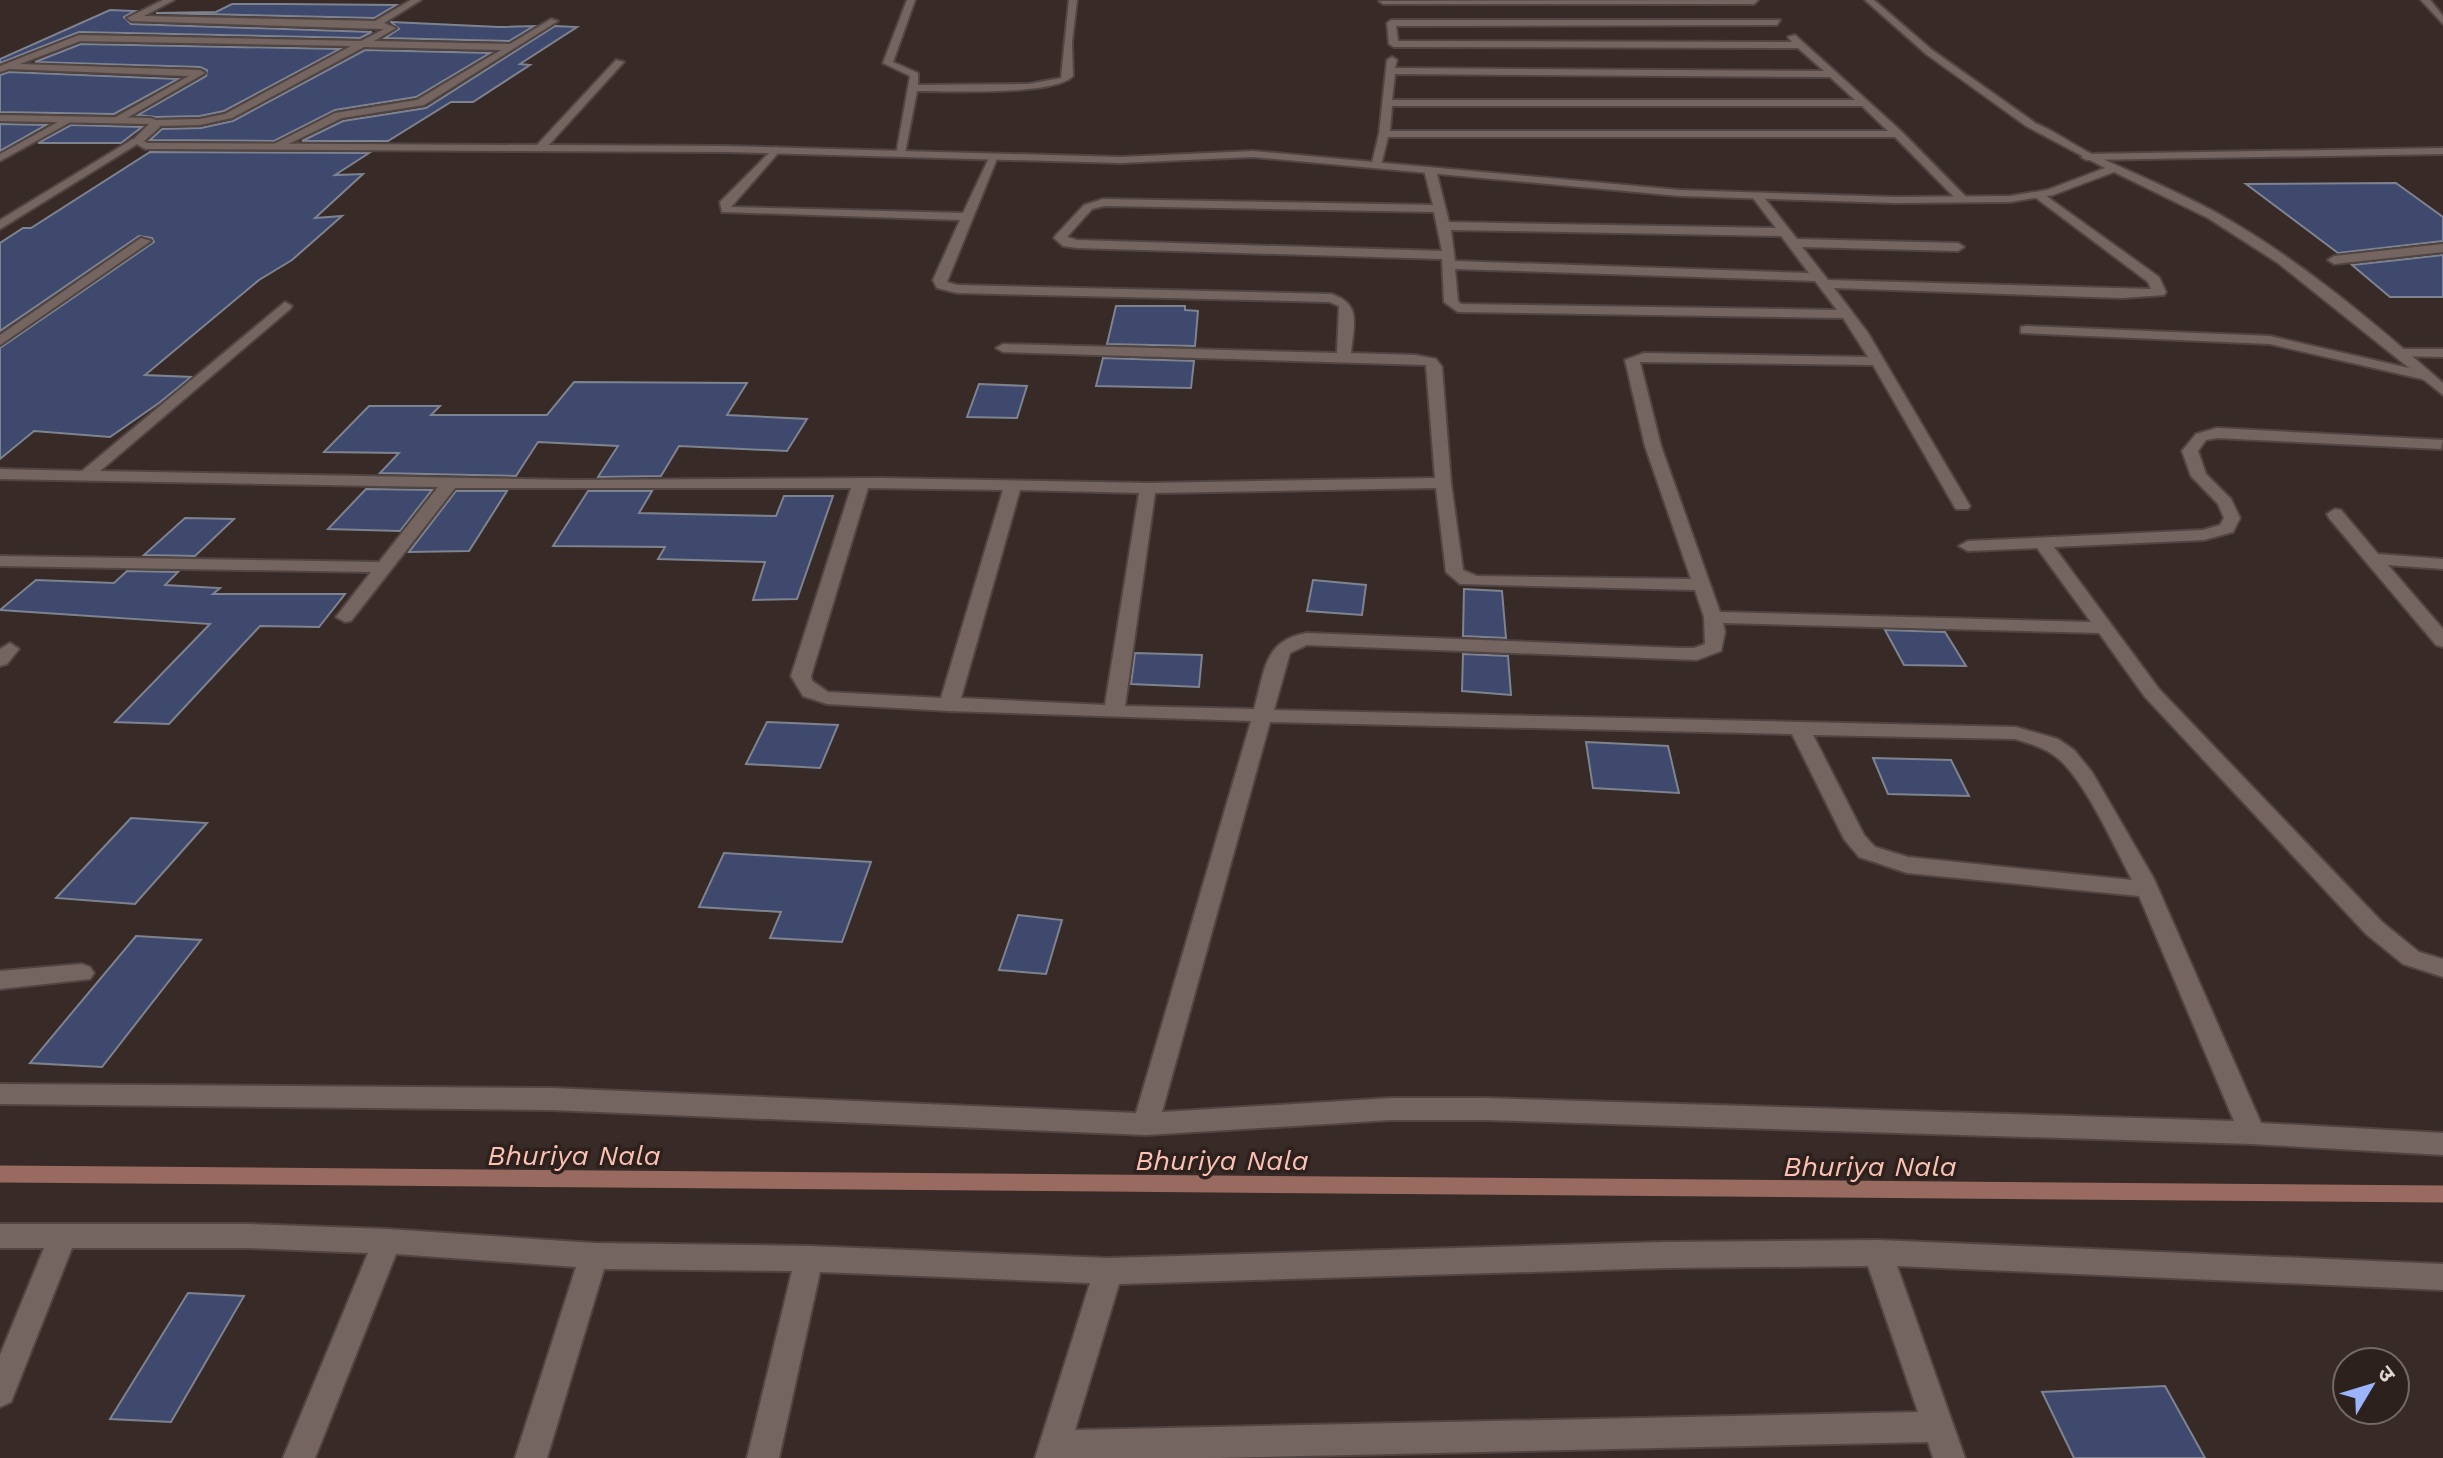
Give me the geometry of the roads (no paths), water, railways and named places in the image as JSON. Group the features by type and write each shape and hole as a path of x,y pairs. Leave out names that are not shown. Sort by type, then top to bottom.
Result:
{"street":[{"path":"120,23 170,0"},
{"path":"377,24 417,0"},
{"path":"900,153 915,88 915,75 888,63 911,0"},
{"path":"915,88 1028,87 1064,80 1068,76 1067,42 1073,0"},
{"path":"1375,165 1384,134 1394,44 1383,0 1753,0 1898,134 1963,200"},
{"path":"1869,0 1929,52 2067,148 2178,197 2223,223 2308,281 2443,391"},
{"path":"2425,0 2443,21"},
{"path":"0,118 155,123 220,119 366,45 392,28 377,24 131,18"},
{"path":"278,146 339,115 420,103 554,21"},
{"path":"1391,23 1777,22"},
{"path":"85,37 108,28"},
{"path":"2,68 67,40 85,37 510,47"},
{"path":"1394,44 1801,45"},
{"path":"12,54 36,54"},
{"path":"541,147 619,62"},
{"path":"2,68 200,73 118,120"},
{"path":"1390,71 1834,74"},
{"path":"1387,103 1864,103"},
{"path":"0,158 71,119"},
{"path":"0,225 137,141 155,127 155,123"},
{"path":"1384,134 1898,134"},
{"path":"137,141 145,146 775,150 1121,160 1245,154 1605,188 1759,198 1963,200 2038,195 2112,169 2443,161"},
{"path":"775,150 724,204 726,210 967,217"},
{"path":"2086,157 2443,151"},
{"path":"994,158 939,280 947,287 1331,298 1344,304 1347,310 1344,357"},
{"path":"1430,170 1444,226 1453,305 1466,309 1848,314"},
{"path":"1441,209 1103,202 1088,207 1060,238 1077,244 2122,294 2159,292 2154,280 2038,195"},
{"path":"1759,198 1848,314 1962,506"},
{"path":"1444,226 1790,237 1958,247"},
{"path":"0,341 145,241"},
{"path":"2334,260 2443,248"},
{"path":"85,476 285,306"},
{"path":"2026,330 2270,340 2426,376"},
{"path":"1003,348 1415,359 1431,362 1435,367 1443,483 1455,572 1466,580 1702,585"},
{"path":"2400,353 2443,353"},
{"path":"1146,1124 1281,650 1294,641 1307,639 1697,654 1714,647 1716,632 1713,617 1653,446 1632,360 1644,357 1877,361"},
{"path":"1968,546 2204,535 2227,528 2232,518 2225,502 2199,476 2190,451 2201,437 2209,435 2280,434 2441,444"},
{"path":"0,474 450,483 861,483 1148,488 1443,483"},
{"path":"345,617 381,567 450,483"},
{"path":"861,483 801,676 803,686 811,693 827,698 1114,712 2016,733 2051,744 2067,755 2082,772 2147,889 2252,1133"},
{"path":"949,705 1013,485"},
{"path":"1114,712 1148,488"},
{"path":"2335,514 2443,641"},
{"path":"2042,543 2152,693 2374,928 2411,958 2443,968"},
{"path":"2374,559 2443,564"},
{"path":"0,561 381,567"},
{"path":"1713,617 2104,628"},
{"path":"1799,727 1855,839 1867,852 1907,865 2147,889"},
{"path":"0,980 82,973"},
{"path":"0,1094 551,1099 1146,1124 1391,1109 1485,1109 2252,1133 2443,1144"},
{"path":"0,1236 248,1236 387,1241 594,1256 809,1259 1108,1271 1665,1255 1878,1253 2443,1277"},
{"path":"0,1392 63,1236"},
{"path":"299,1458 387,1241"},
{"path":"1878,1253 1949,1458"},
{"path":"531,1458 594,1256"},
{"path":"763,1458 809,1259"},
{"path":"1108,1271 1052,1452 1938,1427"}],"waterway":[{"name":"Bhuriya Nala","path":"0,1174 2443,1194"}]}
